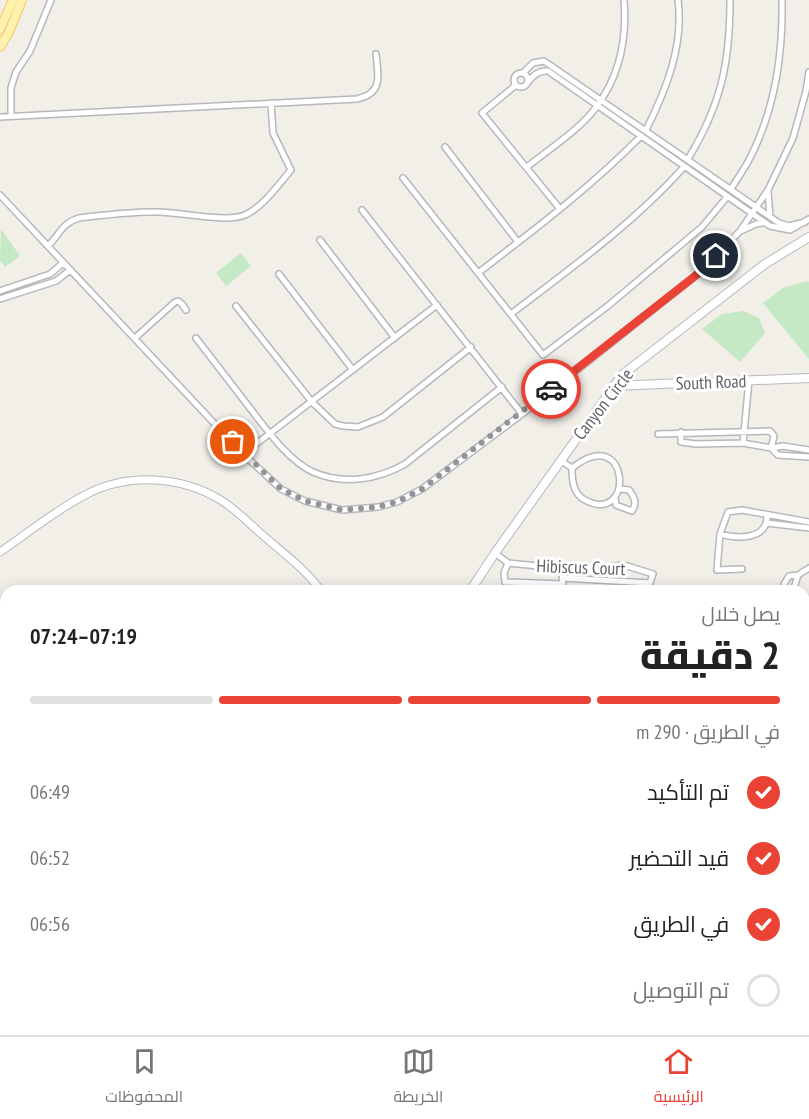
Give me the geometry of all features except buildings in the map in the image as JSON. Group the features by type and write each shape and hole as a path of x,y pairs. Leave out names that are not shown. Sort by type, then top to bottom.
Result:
{"main road":[{"path":"0,29 13,0"},
{"path":"0,47 15,20 22,0"},
{"name":"Canyon Circle","path":"474,585 613,386 634,364 756,272 809,237"},
{"name":"South Road","path":"613,386 809,378"}],"street":[{"path":"11,116 11,88 30,51 51,0"},
{"path":"527,166 571,132 597,107 614,78 626,22 624,0"},
{"path":"646,130 663,96 673,62 680,29 678,0"},
{"path":"688,159 705,131 719,95 730,35 730,0"},
{"path":"731,189 750,159 775,87 782,48 782,0"},
{"path":"0,117 366,97 378,84 376,54"},
{"path":"516,84 515,77 533,63 544,61 778,223 789,226 807,220"},
{"path":"516,84 524,86 532,76 548,71 770,226"},
{"path":"0,195 243,454 281,489 305,501 342,510 378,507 397,502 422,489 522,414 704,269 740,231 768,190 793,138 809,72"},
{"path":"523,73 527,76 528,82"},
{"path":"516,84 483,113 560,209"},
{"path":"48,246 69,221 79,218 156,212 212,218 243,216 256,208 291,170 273,134 271,103"},
{"path":"478,273 614,164 641,136"},
{"path":"445,147 518,242"},
{"path":"511,314 601,245 658,196 684,167"},
{"path":"403,178 543,355 609,305 702,227 727,197"},
{"path":"768,190 770,217"},
{"path":"362,210 522,414"},
{"path":"740,231 763,223 790,230 807,220"},
{"path":"320,240 395,338"},
{"path":"0,291 50,274 63,263"},
{"path":"0,299 56,281 70,270"},
{"path":"279,274 353,370"},
{"path":"135,338 175,302 182,303 186,310"},
{"path":"243,454 437,305"},
{"path":"236,306 312,402 334,424 358,427 383,417 471,347"},
{"path":"196,338 270,434 295,460 313,472 341,480 361,479 388,473 405,464 502,387"},
{"path":"743,443 749,380"},
{"path":"696,444 698,431"},
{"path":"658,434 698,431 770,431 774,436 771,447"},
{"path":"681,432 681,442 743,443 809,450"},
{"path":"771,447 778,454 809,457"},
{"path":"572,468 589,456 599,455 610,459 620,478 620,489 616,501"},
{"path":"560,460 572,468"},
{"path":"572,468 572,480 577,494 586,501 600,504 616,501 632,511 635,506 635,497 629,490 620,489"},
{"path":"0,552 74,501 96,490 132,481 172,482 210,494 230,506 316,585"},
{"path":"742,569 717,570 720,534 728,512 742,510 809,522"},
{"path":"720,534 734,538 748,537 762,531 767,523 766,515"},
{"path":"767,523 809,528"},
{"path":"495,553 508,563"},
{"name":"Hibiscus Court","path":"508,563 568,568 624,565 653,574 650,582 562,578 563,584 505,582 504,573 508,563"},
{"path":"784,585 789,576 798,575 809,568"},
{"path":"795,585 798,575"}],"green space":[{"path":"1,229 20,256 5,267 0,260"},
{"path":"241,253 251,266 226,286 216,273"},
{"path":"809,282 809,359 763,303 783,288"},
{"path":"743,311 759,318 765,333 740,362 702,329 722,314"}],"way so far":[{"path":"233,442 281,489 305,501 342,510 378,507 397,502 422,489 522,414 551,389"}],"route":[{"path":"551,389 704,269 716,256"}]}
